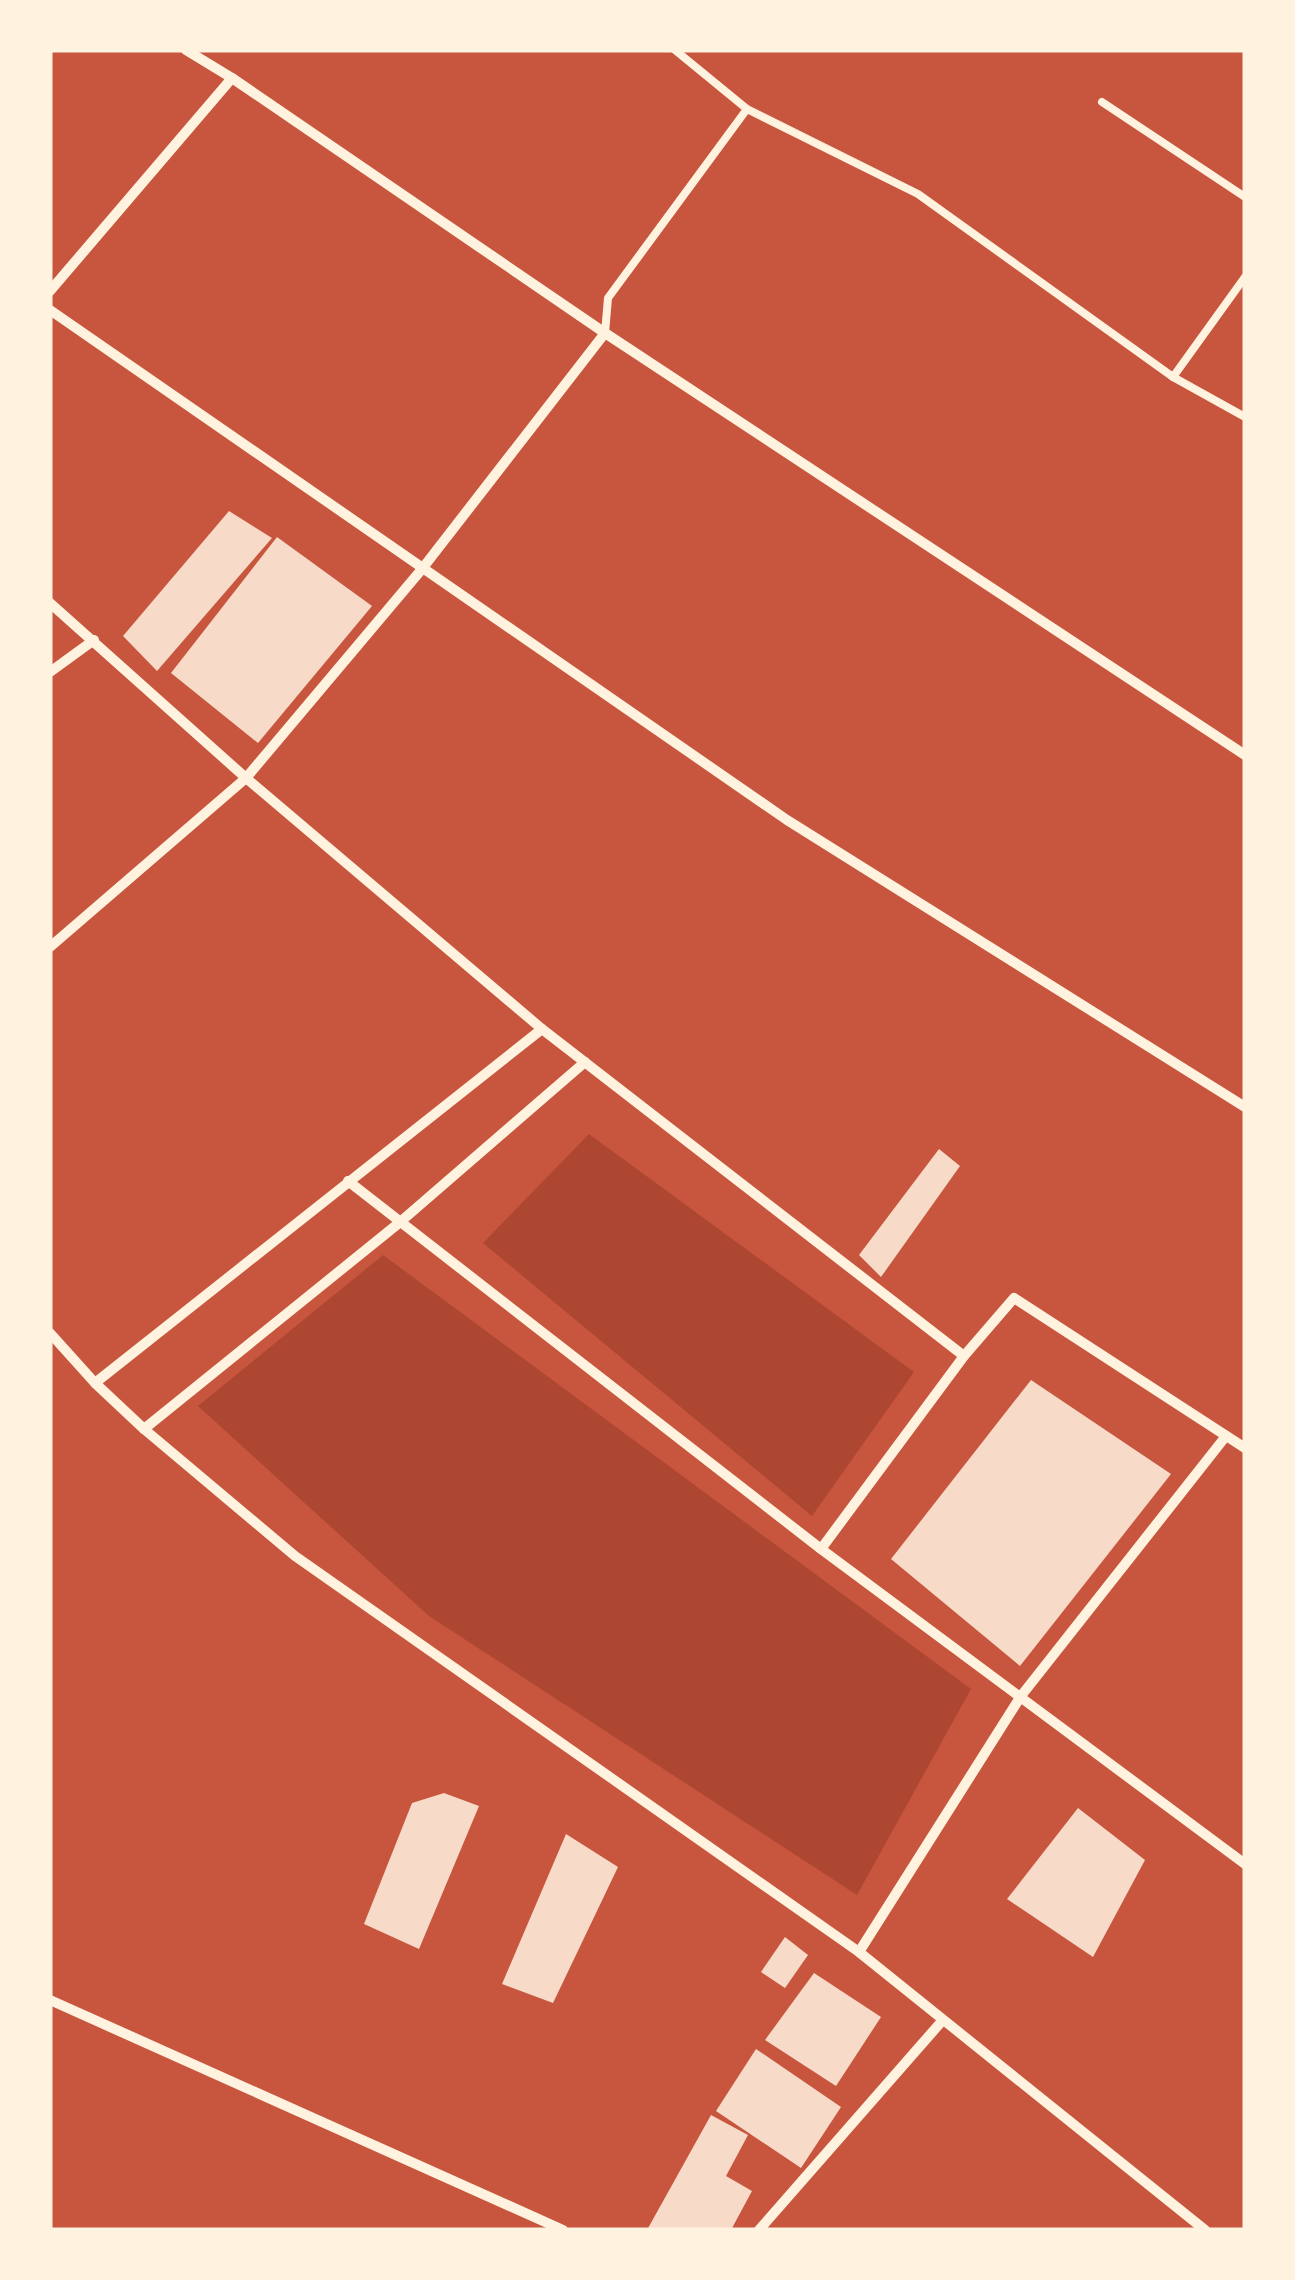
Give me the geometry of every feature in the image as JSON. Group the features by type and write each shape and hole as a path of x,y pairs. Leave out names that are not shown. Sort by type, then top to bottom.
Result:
{"street":[{"path":"186,50 605,333 1245,755"},
{"path":"50,291 232,78"},
{"path":"50,310 787,820 1245,1107"},
{"path":"50,947 246,778 422,569 605,333"},
{"path":"50,604 246,778 542,1029 964,1356"},
{"path":"50,672 94,640"},
{"path":"96,1383 542,1029"},
{"path":"144,1429 400,1223 584,1062"},
{"path":"348,1181 821,1549 1245,1864"},
{"path":"821,1549 964,1356 1014,1298 1245,1448"},
{"path":"50,1333 144,1429 295,1556 858,1952 1205,2230"},
{"path":"858,1952 1022,1696 1226,1436"},
{"path":"50,2000 562,2230"},
{"path":"759,2230 942,2021"}],"lane":[{"path":"675,50 747,110 918,194 1174,378 1245,417"},
{"path":"1102,102 1245,197"},
{"path":"605,333 608,298 747,110"},
{"path":"1174,378 1245,277"}],"shaded area":[{"path":"589,1134 914,1372 812,1516 483,1243"},
{"path":"383,1255 971,1689 857,1895 429,1616 198,1406"}],"building":[{"path":"229,511 272,538 157,671 123,636"},
{"path":"277,537 372,606 258,743 171,673"},
{"path":"939,1149 960,1166 881,1277 859,1255"},
{"path":"1031,1380 1171,1474 1020,1666 891,1559"},
{"path":"444,1793 479,1806 419,1949 364,1924 412,1803"},
{"path":"1078,1808 1145,1860 1093,1957 1007,1899"},
{"path":"566,1834 618,1867 553,2003 502,1984"},
{"path":"785,1937 808,1955 785,1988 761,1972"},
{"path":"814,1973 881,2017 836,2086 765,2040"},
{"path":"756,2049 841,2107 801,2168 716,2111"},
{"path":"711,2115 748,2135 726,2176 752,2191 731,2230 647,2230"}]}
